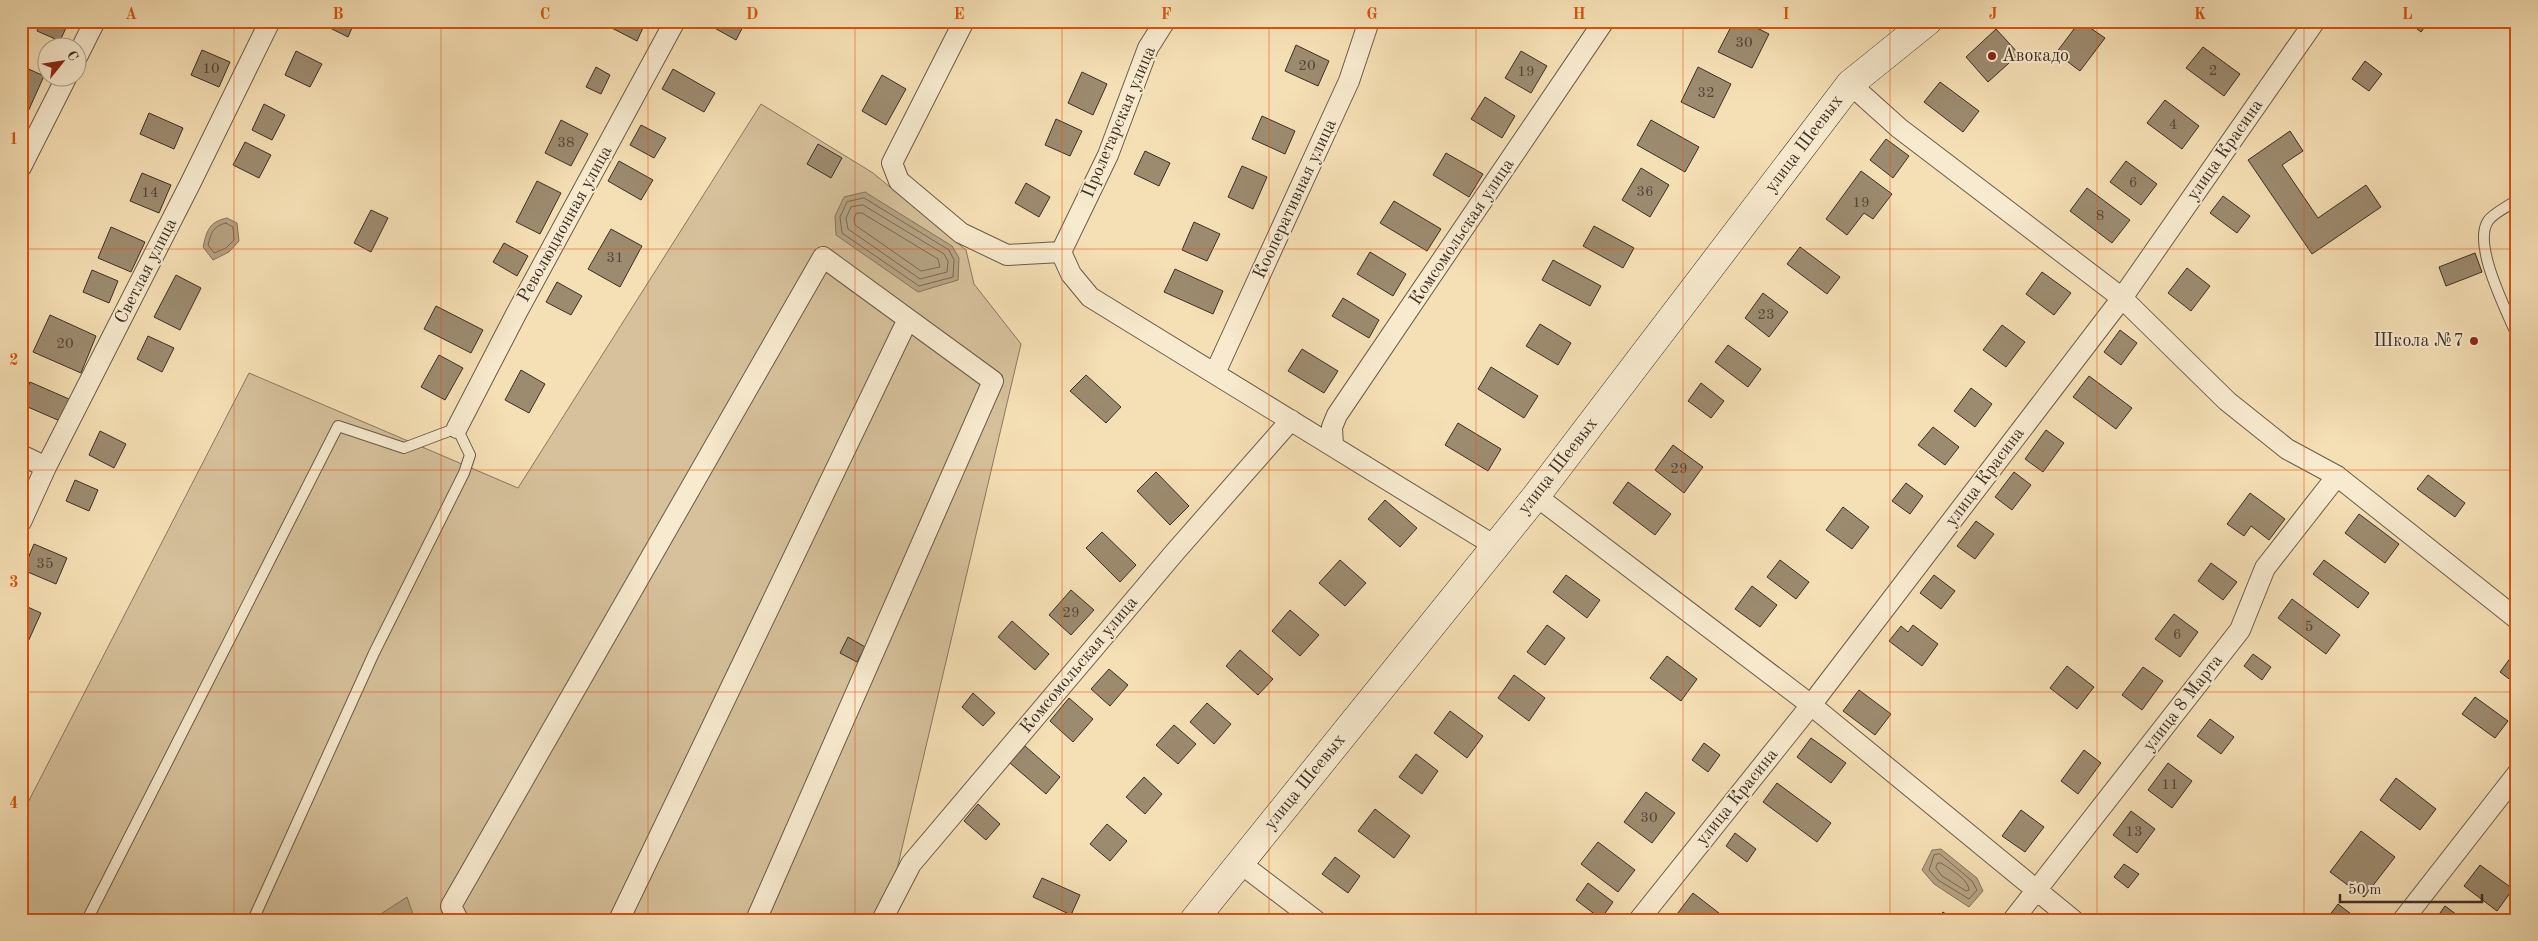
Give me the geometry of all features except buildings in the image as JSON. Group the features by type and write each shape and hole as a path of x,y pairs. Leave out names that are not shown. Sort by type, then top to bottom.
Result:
{"main road":[{"name":"улица Шеевых","path":"1194,920 1536,496 1850,84 1928,21"}],"street":[{"path":"86,38 95,21"},
{"name":"Светлая улица","path":"21,522 46,467 270,21"},
{"name":"Революционная улица","path":"457,428 516,314 675,21"},
{"path":"964,21 892,163 899,181 960,233 1007,255 1061,252 1071,274 1090,297 1495,546"},
{"name":"Пролетарская улица","path":"1061,252 1108,155 1148,48 1165,21"},
{"name":"Кооперативная улица","path":"1215,373 1349,81 1368,21"},
{"name":"Комсомольская улица","path":"1333,446 1332,427 1338,415 1604,21"},
{"name":"улица Красина","path":"1639,920 1811,705 2122,298 2315,21"},
{"path":"1850,84 1899,128 2122,298 2227,402 2287,449 2337,476 2517,619"},
{"path":"21,167 26,146 60,88"},
{"path":"458,920 451,906 823,258 993,381 756,920"},
{"path":"619,920 908,319"},
{"name":"Комсомольская улица","path":"882,920 911,864 1175,552 1291,420"},
{"path":"21,455 46,467"},
{"name":"улица 8 Марта","path":"2013,920 2240,630 2265,568 2337,476"},
{"path":"1536,496 1811,705 2073,920"},
{"path":"2403,920 2517,774"},
{"path":"1240,863 1315,920"}],"lane":[{"path":"2517,200 2488,220 2483,237 2487,262 2517,336"},
{"path":"87,920 338,426 404,448 457,428 470,455 464,473 374,653 253,920"}],"shaded area":[{"path":"761,104 873,173 966,250 974,284 1021,344 885,920 21,920 21,816 249,373 518,488"}],"water":[{"path":"865,192 952,246 959,258 958,280 918,292 836,235 835,216 844,197"},
{"path":"227,218 237,223 239,241 229,252 213,260 203,247 206,236 213,224"},
{"path":"1941,849 1977,878 1983,891 1969,907 1934,884 1922,870 1932,850"},
{"path":"407,897 415,920 374,920 376,917"}],"place":[{"name":"Авокадо","path":"1992,56"},
{"name":"Школа №7","path":"2474,341"}]}
